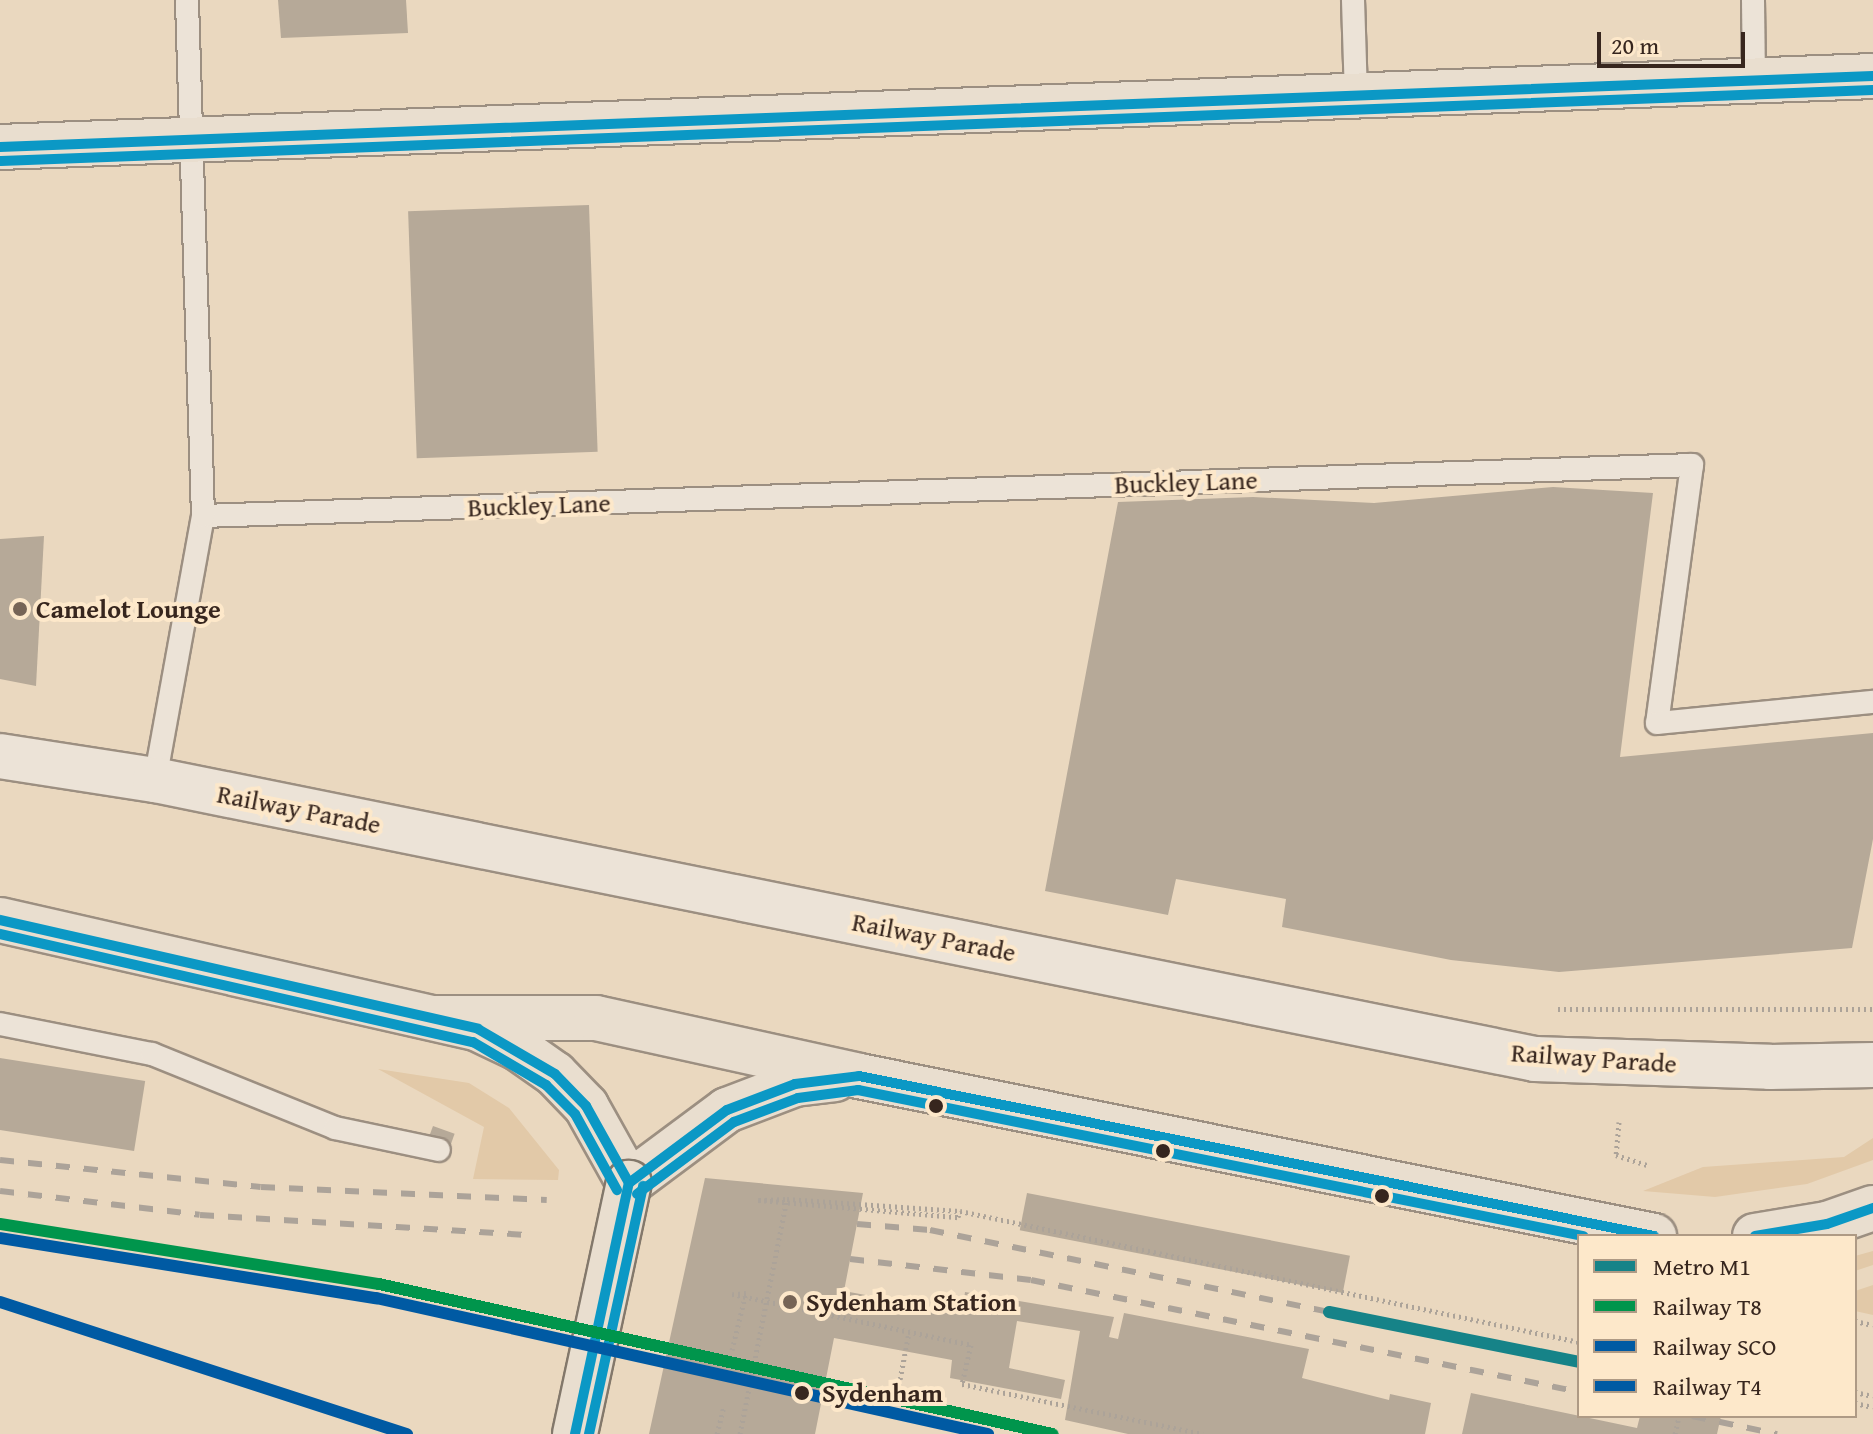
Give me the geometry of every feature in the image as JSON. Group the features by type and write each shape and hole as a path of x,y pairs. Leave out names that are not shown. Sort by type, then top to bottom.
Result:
{"main road":[{"path":"0,147 1356,98 1873,76"},
{"path":"0,920 435,1018 504,1041 555,1074 586,1106 629,1183"},
{"path":"435,1018 596,1018 859,1076 1644,1234"},
{"path":"575,1434 629,1183 727,1110 795,1084 859,1076"},
{"path":"1767,1234 1827,1224 1873,1208"}],"street":[{"name":"Railway Parade","path":"0,756 155,780 1535,1059 1770,1067 1873,1065"}],"lane":[{"path":"155,780 203,516 187,0"},
{"path":"1353,0 1356,98"},
{"path":"1753,0 1754,81"},
{"name":"Buckley Lane","path":"203,516 1692,465 1657,723 1873,702"},
{"path":"0,1024 152,1054 335,1128 439,1150"}],"path":[{"path":"1619,1122 1616,1155 1647,1165"},
{"path":"960,1211 958,1217 758,1200 787,1199 960,1211 1577,1342"},
{"path":"740,1434 769,1302 787,1199"},
{"path":"732,1350 743,1307 746,1293 732,1294 741,1298 755,1300 769,1302 971,1345 962,1384 1203,1434"},
{"path":"899,1385 909,1332"},
{"path":"660,1359 751,1384"},
{"path":"717,1434 724,1406"}],"shaded area":[{"path":"378,1069 469,1083 509,1108 559,1170 558,1180 473,1179 484,1127"},
{"path":"1873,1138 1873,1160 1807,1184 1715,1197 1643,1191 1703,1167 1844,1157"},
{"path":"1873,1251 1873,1265 1857,1270 1857,1255"},
{"path":"1873,1285 1873,1315 1857,1311 1857,1290"}],"building":[{"path":"278,0 406,0 408,33 281,38"},
{"path":"589,205 598,452 417,458 408,211"},
{"path":"1553,487 1653,493 1620,757 1873,733 1873,839 1852,948 1559,972 1451,960 1282,927 1286,899 1176,879 1168,915 1045,891 1118,502 1253,497 1374,503"},
{"name":"Camelot Lounge","path":"44,536 36,686 0,679 0,539"},
{"path":"0,1058 145,1081 134,1151 0,1130"},
{"path":"433,1126 455,1134 451,1144 429,1136"},
{"name":"Sydenham Station","path":"705,1178 863,1193 844,1291 962,1313 965,1292 1114,1317 1109,1337 1118,1339 1124,1313 1309,1349 1302,1378 1389,1400 1390,1394 1431,1403 1425,1434 1128,1434 1065,1420 1080,1331 1017,1321 1009,1368 1065,1380 1061,1399 950,1378 952,1360 834,1338 815,1434 649,1434"},
{"path":"1027,1193 1350,1256 1343,1293 1020,1230"},
{"path":"1471,1393 1577,1415 1577,1418 1637,1428 1640,1418 1721,1418 1717,1434 1462,1434"}],"railway":[{"path":"0,1160 261,1187 547,1200"},
{"path":"0,1191 200,1215 530,1235"},
{"path":"857,1224 930,1230 1329,1312"},
{"path":"850,1259 1031,1280 1577,1392"},
{"path":"1701,1418 1777,1434"}],"metro line":[{"name":"M1","path":"1329,1312 1577,1362"}],"rail line":[{"name":"T8","path":"0,1224 379,1284 1052,1434"},
{"name":"SCO","path":"0,1238 376,1298 988,1434"},
{"name":"T4","path":"0,1302 407,1434"}],"transit line":[{"path":"0,147 1873,76"},
{"path":"1,161 1873,90"},
{"path":"0,920 478,1029 555,1074 586,1106 629,1183"},
{"path":"0,934 473,1042 546,1085 575,1114 617,1190"},
{"path":"629,1183 727,1110 795,1084 859,1076 1644,1234"},
{"path":"637,1194 734,1122 798,1098 858,1090 1577,1235"},
{"path":"575,1434 629,1183"},
{"path":"589,1434 643,1186"},
{"path":"1767,1234 1827,1224 1873,1208"}],"place":[{"name":"Camelot Lounge","path":"20,609"},
{"name":"Sydenham Station","path":"790,1302"},
{"name":"Sydenham","path":"802,1393"}]}
